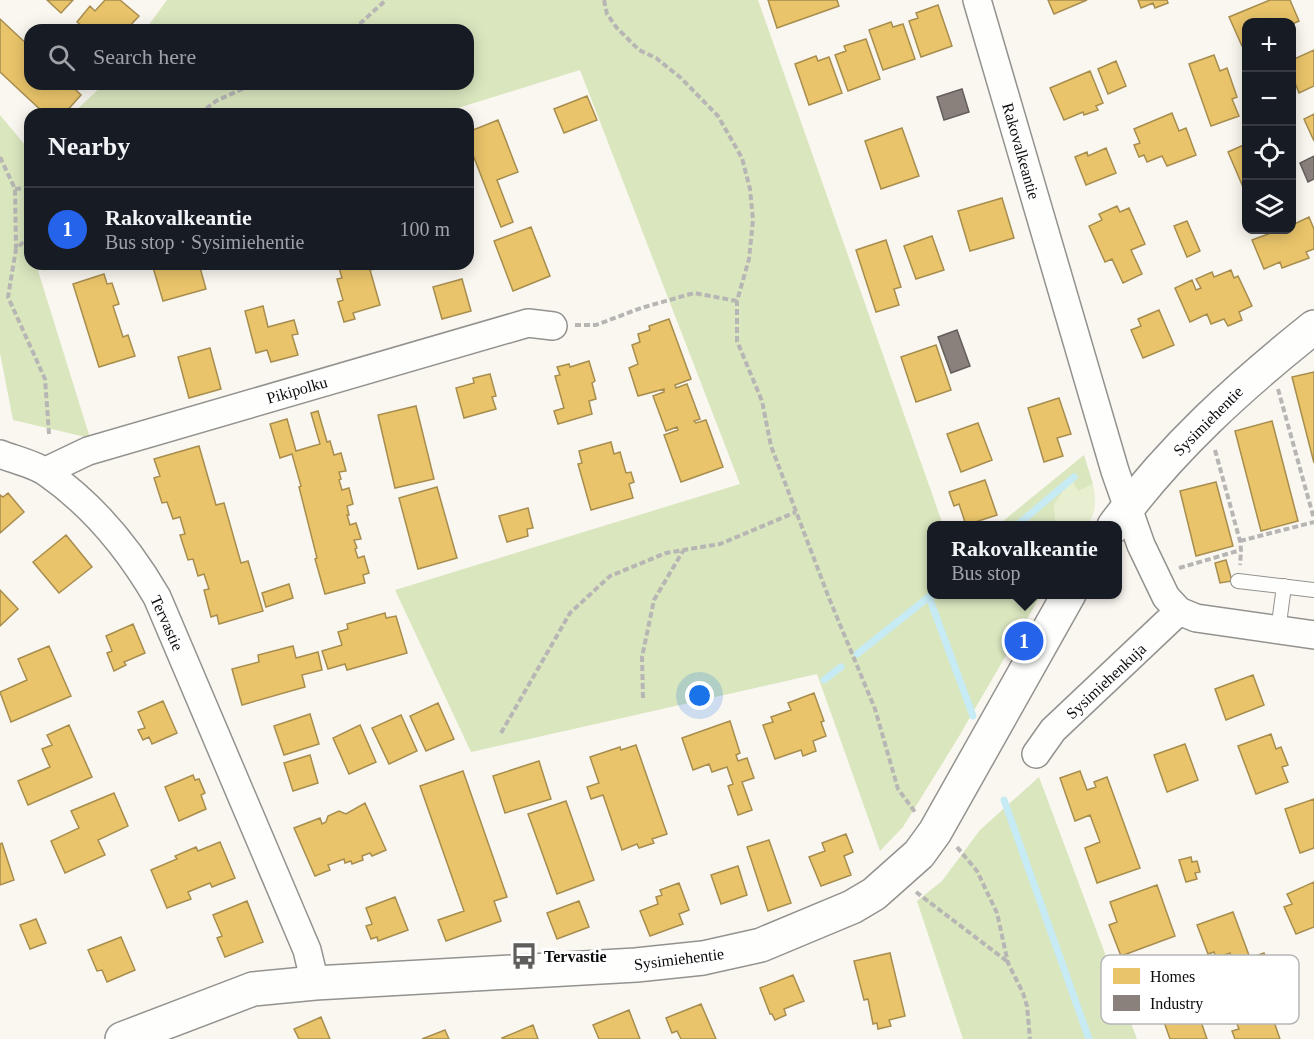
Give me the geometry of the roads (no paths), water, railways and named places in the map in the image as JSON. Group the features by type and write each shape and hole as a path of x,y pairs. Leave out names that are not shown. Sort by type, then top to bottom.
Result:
{"street":[{"name":"Rakovalkeantie","path":"977,0 1120,517 1166,597 1179,611"},
{"name":"Pikipolku","path":"46,471 88,451 528,323 553,326"},
{"name":"Sysimiehentie","path":"1120,517 1201,425 1255,375 1314,327"},
{"name":"Tervastie","path":"0,454 46,471 86,505 122,544 157,597 307,950 315,983"},
{"name":"Sysimiehentie","path":"122,1039 254,989 315,983 623,966 703,958 761,945 852,907 874,894 899,874 919,854 935,832 1066,599"},
{"path":"1179,611 1213,622 1314,635"},
{"name":"Sysimiehenkuja","path":"1036,754 1053,730 1179,611"}],"lane":[{"path":"1238,581 1314,590"},
{"path":"1278,631 1284,586"}],"waterway":[{"path":"1022,521 1074,477"},
{"path":"857,654 927,598"},
{"path":"930,599 973,716"},
{"path":"824,680 841,667"},
{"path":"1004,800 1089,1039"}],"place":[{"name":"Rakovalkeantie","path":"1024,641"},
{"name":"Tervastie","path":"524,956"}]}
